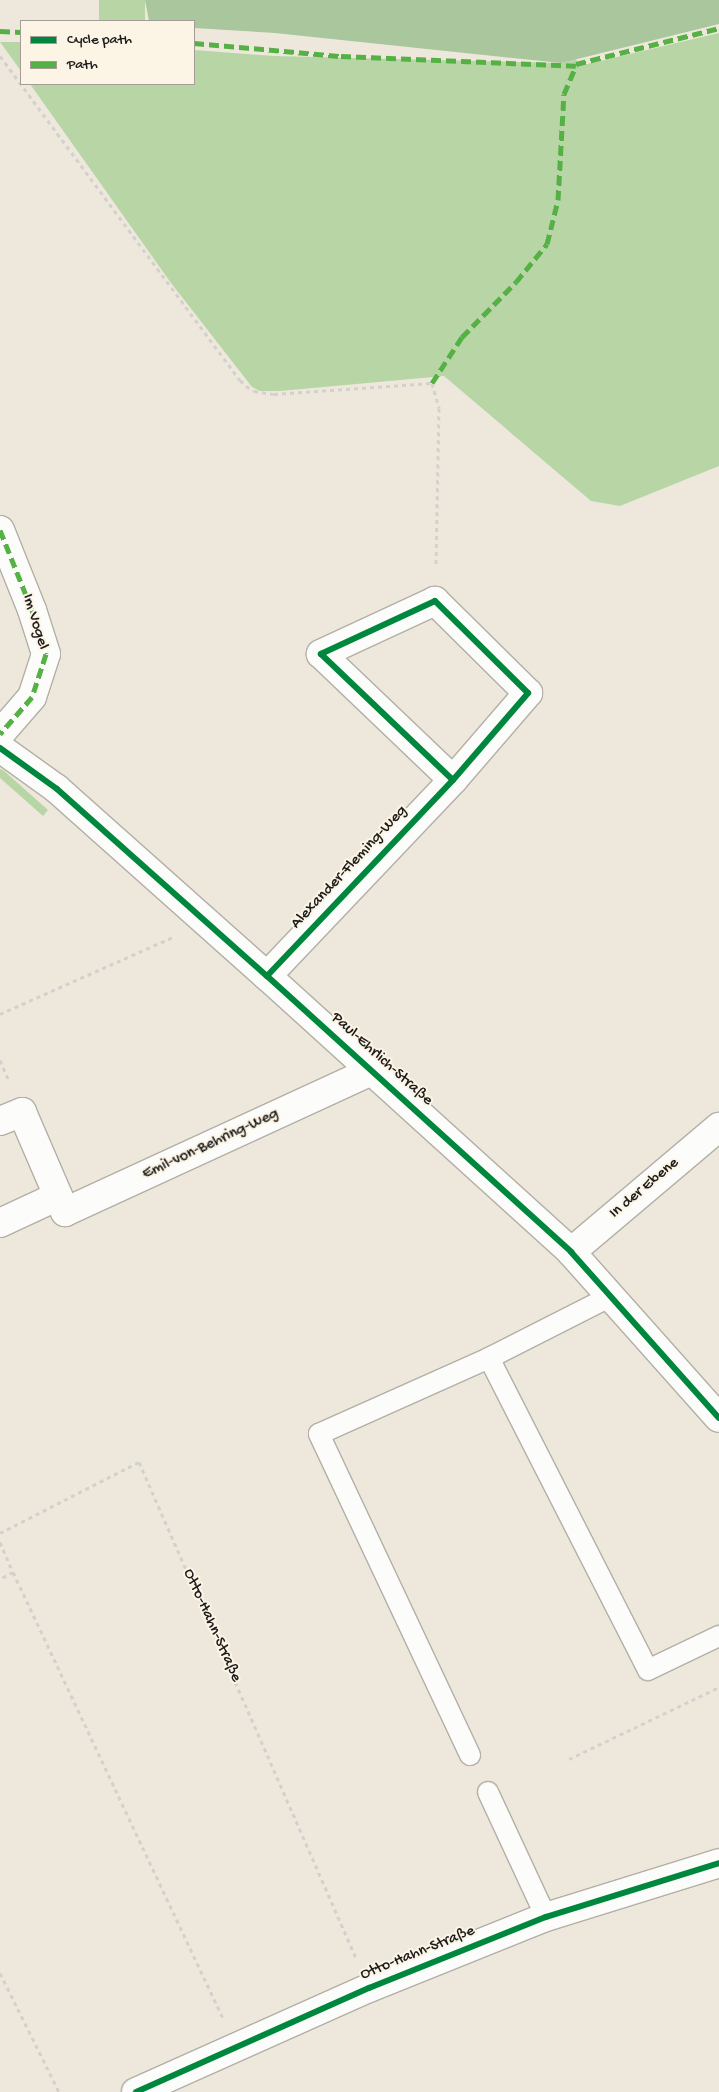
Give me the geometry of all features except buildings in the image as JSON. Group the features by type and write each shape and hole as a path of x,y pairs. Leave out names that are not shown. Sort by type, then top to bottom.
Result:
{"street":[{"name":"Im Vogel","path":"0,530 32,610 46,654 32,697 0,734"},
{"name":"Alexander-Fleming-Weg","path":"267,976 453,780 528,693 435,601"},
{"path":"435,601 321,654 453,780"},
{"name":"Paul-Ehrlich-Straße","path":"0,748 57,789 267,976 571,1252 719,1418"},
{"name":"Emil-von-Behring-Weg","path":"0,1121 22,1112 66,1212 372,1071"},
{"name":"In der Ebene","path":"571,1252 719,1127"},
{"path":"0,1222 58,1196"},
{"name":"Otto-Hahn-Straße","path":"136,2092 369,1988 546,1917 719,1863"}],"lane":[{"path":"470,1755 319,1434 489,1358 612,1296"},
{"path":"489,1358 648,1670 719,1636"},
{"path":"488,1792 546,1917"}],"path":[{"path":"0,56 20,83"},
{"path":"21,85 246,386 254,391 274,394 432,383 440,408 435,601"},
{"path":"0,1014 206,923"},
{"path":"0,1542 236,2047"},
{"path":"0,1579 13,1572"},
{"path":"570,1759 719,1687"},
{"path":"0,1973 59,2092"}],"green space":[{"path":"99,0 145,0 145,20 99,20"},
{"path":"145,0 719,0 719,24 561,63 275,33 195,28 195,20 149,20"},
{"path":"719,33 719,466 620,506 591,501 444,376 280,391 260,391 252,387 171,283 31,85 195,85 195,50 274,56 561,63 576,59 579,66"},
{"path":"0,42 20,42 20,70"},
{"path":"0,769 48,810 43,816 0,778"}],"marked path":[{"path":"195,43 341,56 576,66 576,64 719,28"},
{"path":"0,31 20,32"},
{"path":"432,383 462,337 516,282 547,244 558,200 564,94 576,66"},
{"path":"0,530 32,610 46,654 32,697 0,734"}],"cycle path":[{"path":"267,976 453,780 528,693 435,601 321,654 453,780"},
{"path":"0,748 57,789 267,976 571,1252 719,1418"},
{"path":"136,2092 369,1988 546,1917 719,1863"}]}
